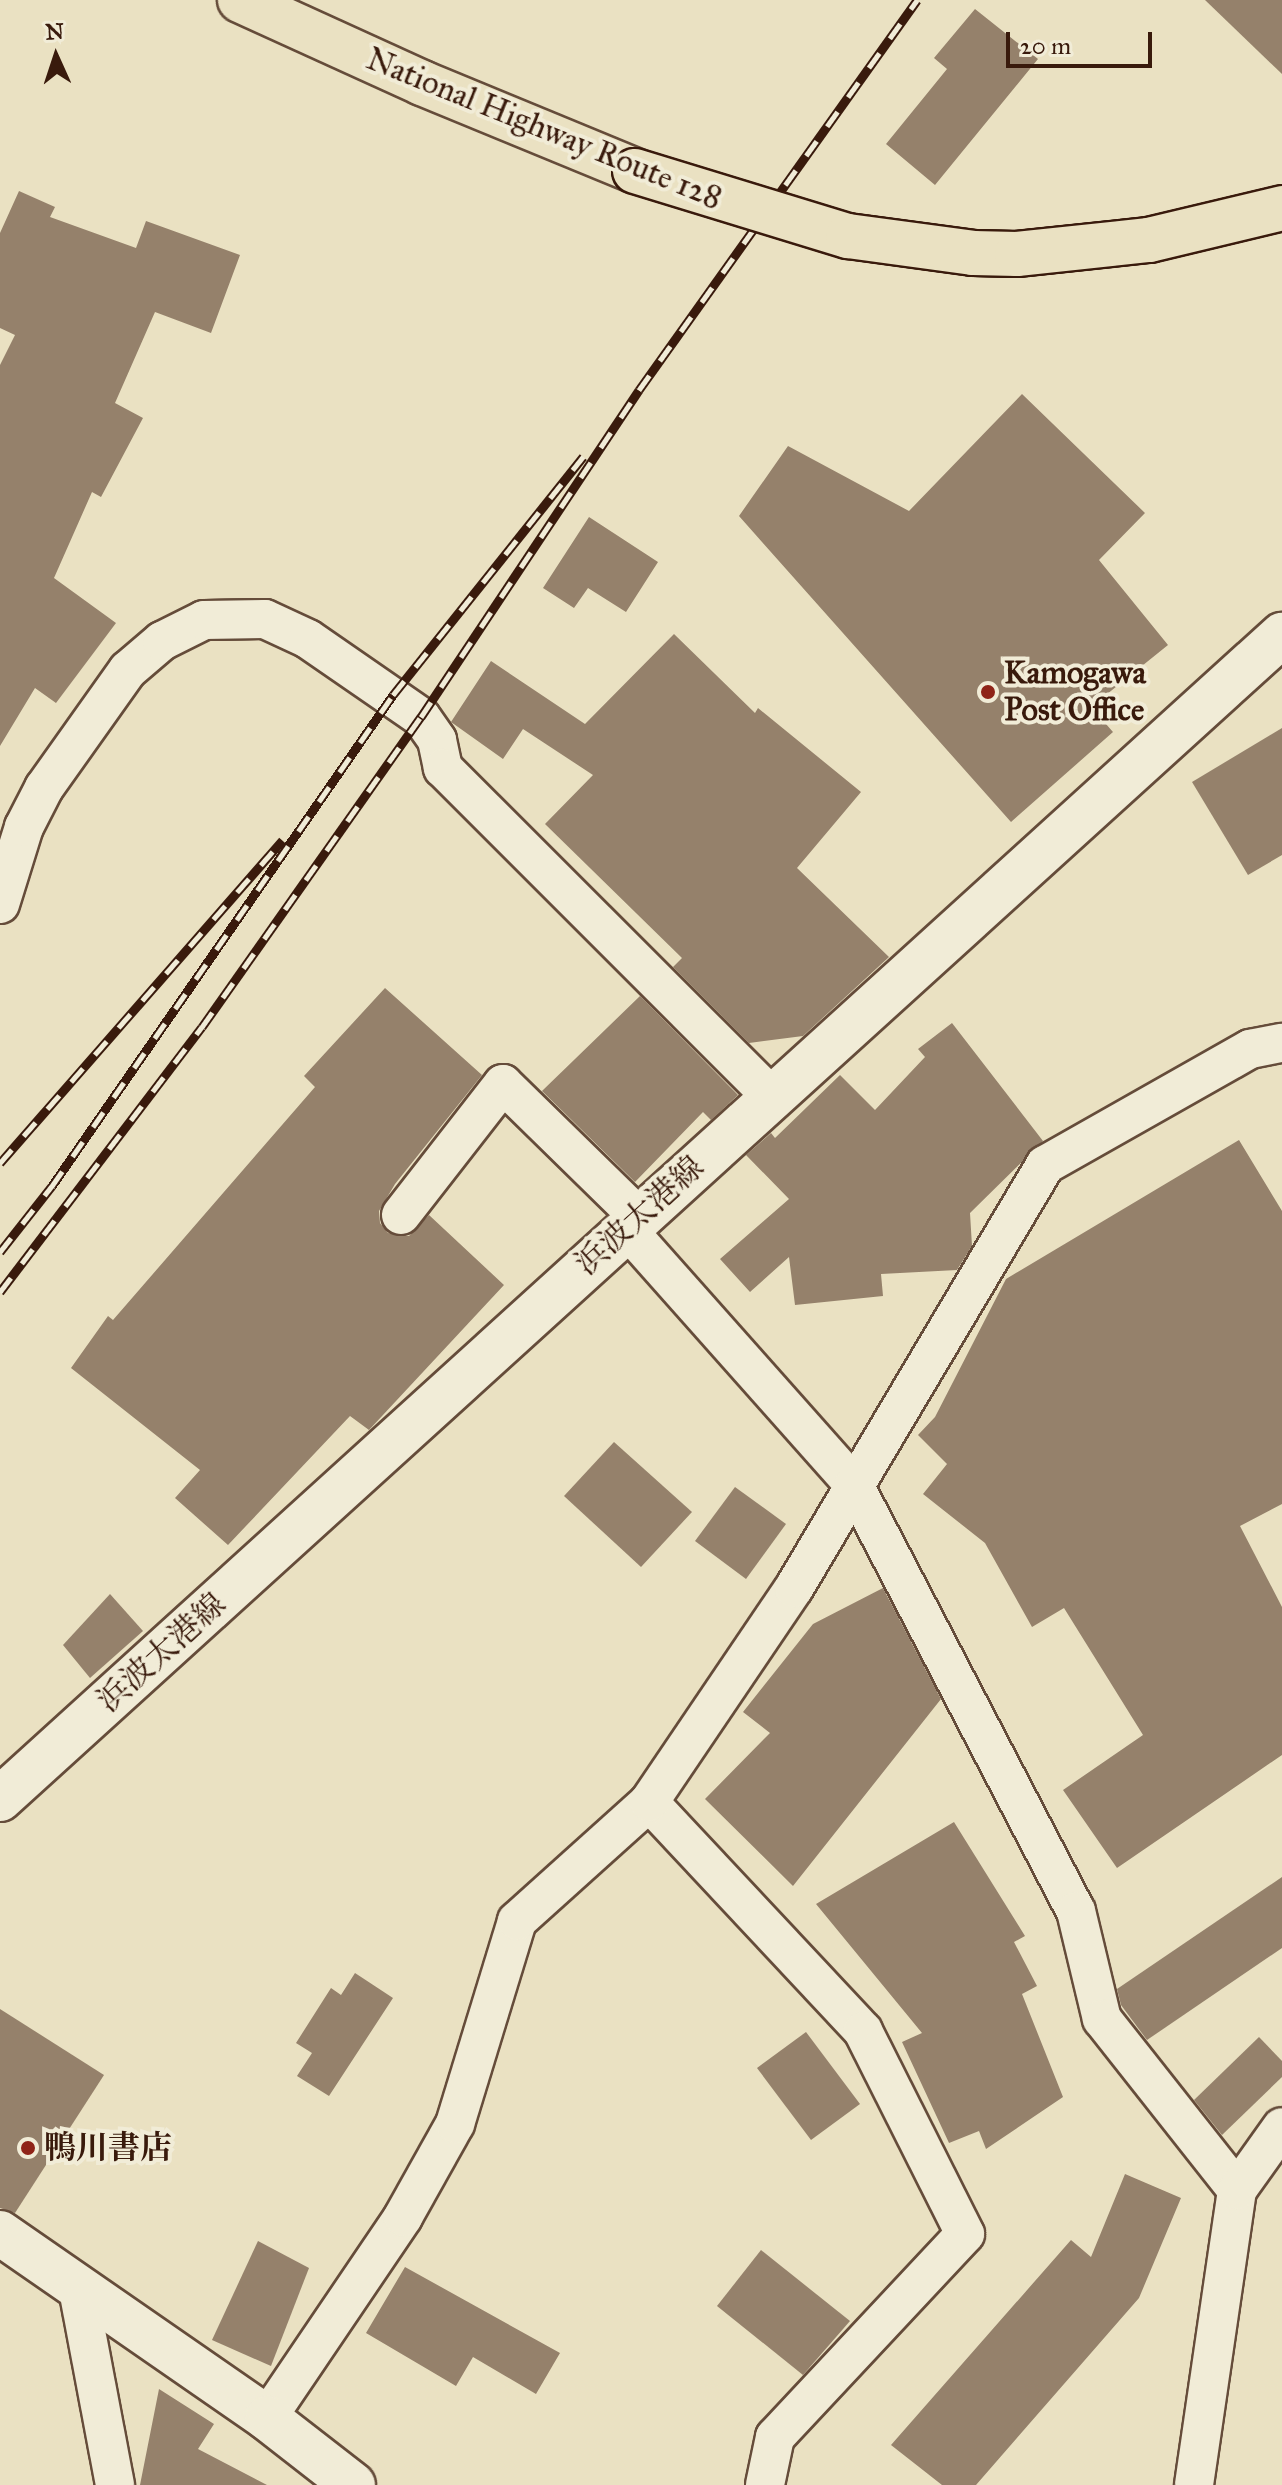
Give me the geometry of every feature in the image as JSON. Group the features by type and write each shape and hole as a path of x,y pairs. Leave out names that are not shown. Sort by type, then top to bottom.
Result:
{"highway":[{"name":"National Highway Route 128","path":"240,0 635,171 848,236 973,253 1017,254 1149,240 1282,208"}],"main road":[{"name":"浜波太港線","path":"0,1799 1282,635"},
{"path":"0,2233 267,2418 353,2485"}],"street":[{"path":"0,904 24,827 44,788 128,670 162,641 204,620 265,619 308,639 421,717 437,740 443,768 771,1096"},
{"path":"267,2418 403,2217 455,2124 517,1921 649,1802 794,1588 1045,1165 1250,1049 1282,1043"},
{"path":"401,1215 503,1084 633,1222 854,1485 1076,1911 1102,2019 1237,2190"},
{"path":"649,1802 863,2031 965,2234 775,2437 765,2485"},
{"path":"1194,2485 1237,2190 1282,2127"},
{"path":"78,2289 115,2485"}],"building":[{"path":"1205,0 1282,0 1282,74"},
{"path":"975,9 1038,59 935,185 886,144 947,69 934,58"},
{"path":"19,191 55,207 50,217 136,248 146,221 240,255 211,333 155,312 115,403 143,418 101,497 92,492 54,578 116,623 56,703 35,688 0,746 0,365 15,335 0,328 0,233"},
{"path":"1022,394 1145,513 1099,560 1168,645 1091,707 1113,732 1011,822 739,516 788,446 909,511"},
{"path":"589,517 658,562 626,612 588,588 574,608 543,588"},
{"path":"674,634 755,713 758,708 861,792 797,868 889,957 803,1036 749,1043 673,967 682,958 545,824 593,775 523,729 503,759 451,722 491,661 585,724"},
{"path":"1282,728 1282,855 1248,875 1192,782"},
{"path":"385,988 482,1075 395,1184 379,1211 380,1223 388,1233 409,1236 429,1215 504,1285 369,1430 350,1416 228,1545 175,1498 200,1470 71,1368 108,1316 113,1320 315,1087 304,1076"},
{"path":"640,996 738,1095 711,1120 703,1112 635,1182 542,1091"},
{"path":"952,1023 1043,1141 970,1213 972,1246 957,1270 881,1274 883,1296 795,1305 789,1257 750,1292 720,1259 789,1199 746,1155 771,1133 775,1138 840,1075 875,1110 925,1057 918,1049"},
{"path":"1239,1140 1282,1211 1282,1504 1240,1526 1282,1607 1282,1755 1117,1868 1063,1790 1143,1735 1064,1608 1032,1627 985,1543 923,1494 947,1464 918,1435 935,1417 1006,1279"},
{"path":"614,1442 692,1512 641,1567 564,1496"},
{"path":"735,1487 786,1524 746,1579 695,1541"},
{"path":"883,1588 941,1699 793,1886 705,1799 770,1733 743,1712 813,1624"},
{"path":"110,1594 143,1631 90,1678 63,1645"},
{"path":"954,1822 1025,1936 1014,1942 1037,1986 1022,1994 1063,2097 986,2149 979,2131 949,2143 902,2042 922,2033 816,1904"},
{"path":"1282,1877 1282,1948 1147,2040 1121,2005 1117,1989"},
{"path":"355,1973 393,1998 329,2096 297,2076 312,2053 296,2043 331,1988 341,1995"},
{"name":"鴨川書店","path":"0,2009 104,2075 15,2213 0,2208"},
{"path":"806,2032 860,2104 811,2140 757,2068"},
{"path":"1259,2037 1282,2061 1282,2077 1222,2135 1194,2100"},
{"path":"1125,2174 1181,2198 1139,2298 976,2485 942,2485 891,2445 1071,2240 1091,2257"},
{"path":"258,2241 309,2268 271,2366 212,2340"},
{"path":"761,2250 850,2321 803,2375 717,2306"},
{"path":"405,2267 560,2353 536,2394 473,2357 456,2386 366,2333"},
{"path":"159,2389 214,2424 198,2449 267,2485 140,2485"}],"railway":[{"path":"0,1292 202,1027 421,717 639,390 917,0"},
{"path":"0,1252 52,1186 393,695 583,457"},
{"path":"0,1163 283,840"}],"place":[{"name":"Kamogawa Post Office","path":"988,692"},
{"name":"鴨川書店","path":"28,2148"}]}
